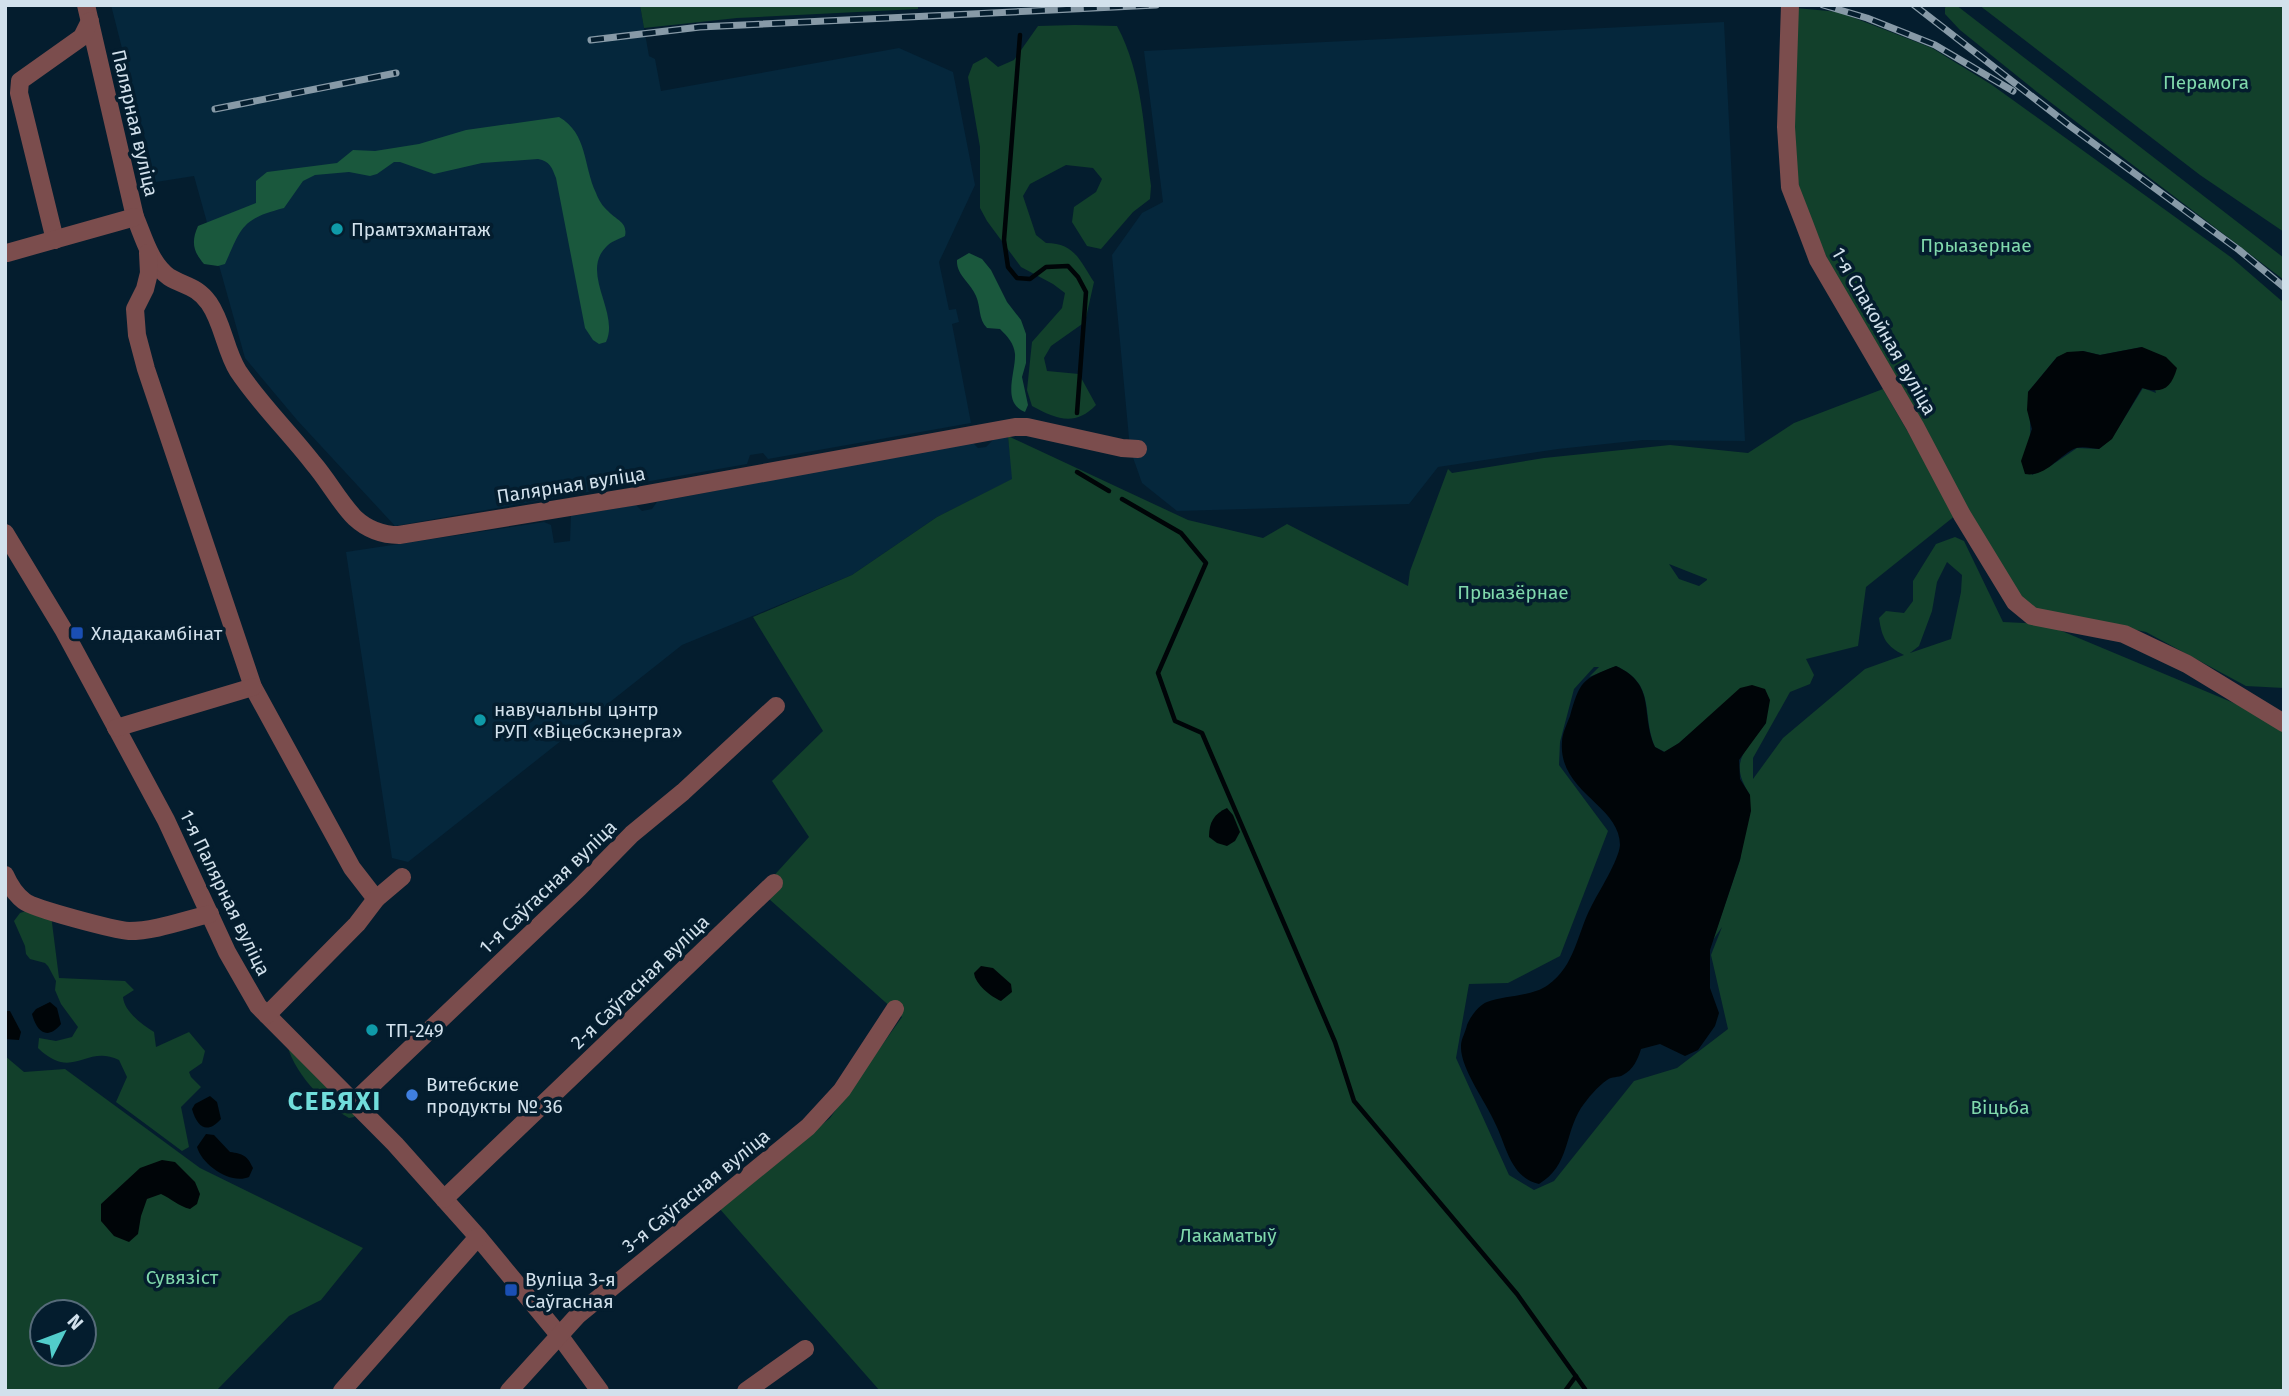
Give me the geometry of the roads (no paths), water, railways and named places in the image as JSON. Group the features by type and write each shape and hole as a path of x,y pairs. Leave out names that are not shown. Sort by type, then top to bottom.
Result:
{"street":[{"name":"1-я Спакойная вуліца","path":"1790,5 1786,127 1790,187 1818,260 1915,426 1994,571 2015,602 2032,616 2124,634 2187,664 2284,723"},
{"name":"Палярная вуліца","path":"88,13 135,217 148,249 160,269 172,279 197,290 207,300 214,310 228,351 239,372 316,465 356,519 375,531 399,535 643,495 1015,427 1027,427 1122,448 1138,449"},
{"path":"55,240 19,93 20,82 82,37 88,13"},
{"path":"7,253 135,217"},
{"name":"Палярная вуліца","path":"148,249 149,273 135,309 137,335 253,687 352,868 376,899"},
{"name":"1-я Палярная вуліца","path":"5,533 63,629 166,820 249,991 267,1015 354,1102 478,1237 559,1335 600,1391"},
{"path":"116,728 253,687"},
{"name":"1-я Саўгасная вуліца","path":"354,1102 632,834 776,706"},
{"path":"5,875 9,884 25,902 88,922 128,931 210,914"},
{"path":"267,1015 357,924 376,899 402,877"},
{"name":"2-я Саўгасная вуліца","path":"444,1199 774,883"},
{"name":"3-я Саўгасная вуліца","path":"509,1391 578,1315 808,1127 842,1090 895,1009"},
{"path":"342,1391 478,1237"},
{"path":"746,1391 805,1349"}],"waterway":[{"path":"1020,35 1004,240 1008,267 1017,278 1030,279 1046,267 1068,266 1086,292 1077,413"},
{"path":"1077,472 1109,491"},
{"path":"1122,499 1181,533 1206,563 1158,673 1175,721 1202,733 1335,1042 1354,1101 1517,1294 1585,1389"},
{"path":"1565,1391 1576,1376"}],"railway":[{"path":"591,40 700,27 1156,5"},
{"path":"1823,5 1867,18 1935,45 2013,91"},
{"path":"1914,5 2070,126 2239,250 2284,287"},
{"path":"215,109 396,73"}],"place":[{"name":"Прамтэхмантаж","path":"337,229"},
{"name":"Хладакамбінат","path":"77,633"},
{"name":"навучальны цэнтр РУП «Віцебскэнерга»","path":"480,720"},
{"name":"ТП-249","path":"372,1030"},
{"name":"Витебские продукты № 36","path":"412,1095"},
{"name":"Вуліца 3-я Саўгасная","path":"511,1290"}],"district":[{"name":"СЕБЯХІ","path":"335,1101"}],"park label":[{"name":"Перамога","path":"2206,82"},
{"name":"Прыазернае","path":"1976,245"},
{"name":"Прыазёрнае","path":"1513,592"},
{"name":"Віцьба","path":"2000,1107"},
{"name":"Лакаматыў","path":"1228,1235"},
{"name":"Сувязіст","path":"182,1277"}]}
